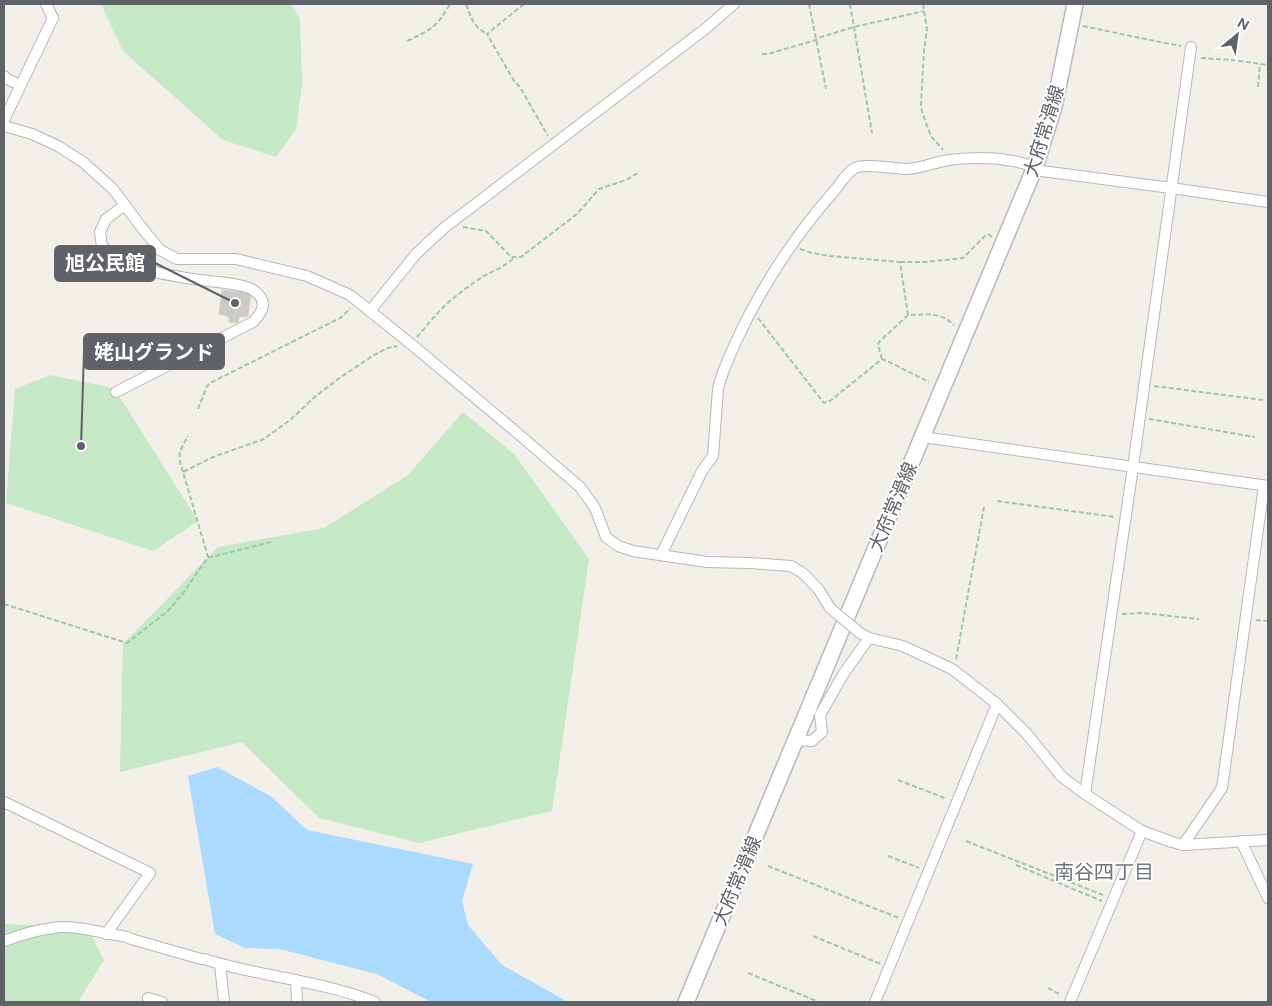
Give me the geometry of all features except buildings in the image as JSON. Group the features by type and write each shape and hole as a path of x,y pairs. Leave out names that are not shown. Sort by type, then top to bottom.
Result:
{"main road":[{"name":"大府常滑線","path":"686,1002 1035,168 1054,107 1075,4"}],"street":[{"path":"4,120 53,18 46,4"},
{"path":"370,310 416,254 430,240 705,29 734,4"},
{"path":"1085,794 1133,467 1190,52"},
{"path":"4,76 20,85"},
{"path":"4,126 32,134 58,146 83,162 113,189 160,250 177,259 236,259 262,264 307,276 350,295 409,342 580,488 595,508 606,537 618,546 633,551 707,562 790,566 804,574 819,590 830,608 864,635 903,646 952,669 997,704 1028,734 1062,777 1142,832 1184,844 1268,840"},
{"path":"662,555 702,472 713,456 720,378 745,322 792,245 815,213 855,168 871,166 919,168 947,160 964,158 1004,159 1035,168 1268,202"},
{"path":"116,392 253,322 261,314 263,305 260,296 251,288 138,268 121,260 102,246 100,232 106,219 125,205"},
{"path":"923,437 1266,486 1222,788 1184,844"},
{"path":"796,740 812,741 822,732 820,714 864,635"},
{"path":"875,1002 997,704"},
{"path":"4,802 150,873 106,934"},
{"path":"1071,1002 1142,832"},
{"path":"1241,841 1268,898"},
{"path":"4,941 29,932 54,927 79,928 127,937 220,964 330,988 375,1002"},
{"path":"220,964 224,1002"},
{"path":"296,981 296,1002"},
{"path":"148,998 162,1002"}],"path":[{"path":"407,41 435,26 450,4"},
{"path":"466,4 472,21 477,28 487,34 514,81 520,87 552,145"},
{"path":"487,34 524,4"},
{"path":"809,4 826,88"},
{"path":"850,4 872,133"},
{"path":"923,4 927,30 924,50 922,112 931,136 942,149 947,160"},
{"path":"762,54 768,54 816,40 854,27 924,11"},
{"path":"1070,24 1155,41 1190,52 1268,65"},
{"path":"1258,87 1260,64"},
{"path":"452,222 457,226 486,231 512,257 521,257 577,214 599,188 626,180 638,173"},
{"path":"792,245 812,253 900,262 926,262 963,258 986,235 990,235 992,238 991,245"},
{"path":"184,472 213,457 264,439 290,420 317,395 374,355 388,348 409,342 449,301 482,277 490,274 515,257"},
{"path":"900,262 908,315"},
{"path":"198,409 207,386 212,382 342,317 357,300"},
{"path":"751,311 824,403 830,401 882,359"},
{"path":"882,359 878,345 879,342 908,315 932,314 942,316 966,335"},
{"path":"882,359 929,382"},
{"path":"1144,384 1263,400"},
{"path":"1140,417 1255,437"},
{"path":"188,436 180,452 179,459 208,557"},
{"path":"997,501 1125,519"},
{"path":"952,669 955,664 984,507"},
{"path":"4,604 128,643 168,611 184,592 208,557 271,542"},
{"path":"1111,614 1142,613 1199,619"},
{"path":"1246,618 1268,622"},
{"path":"898,780 956,803"},
{"path":"966,841 1112,902"},
{"path":"888,856 928,872"},
{"path":"768,866 908,922"},
{"path":"1016,866 1112,902"},
{"path":"813,936 889,967"},
{"path":"748,972 819,1002"},
{"path":"1048,988 1071,1002"}],"green space":[{"path":"101,4 291,4 300,19 302,84 296,129 276,157 223,140 123,51"},
{"path":"50,375 114,388 198,521 153,551 6,503 15,389"},
{"path":"463,412 515,455 589,559 552,811 419,843 319,818 242,742 120,772 123,644 218,547 324,528 408,475"},
{"path":"4,924 87,927 104,960 78,1002 4,1002"}],"water":[{"path":"217,767 272,797 307,830 473,864 462,901 468,925 502,965 568,1002 431,1002 377,974 279,949 245,948 215,934 188,776"}],"place":[{"name":"旭公民館","path":"235,303"},
{"name":"姥山グランド","path":"81,446"}],"district":[{"name":"南谷四丁目","path":"1104,872"}]}
